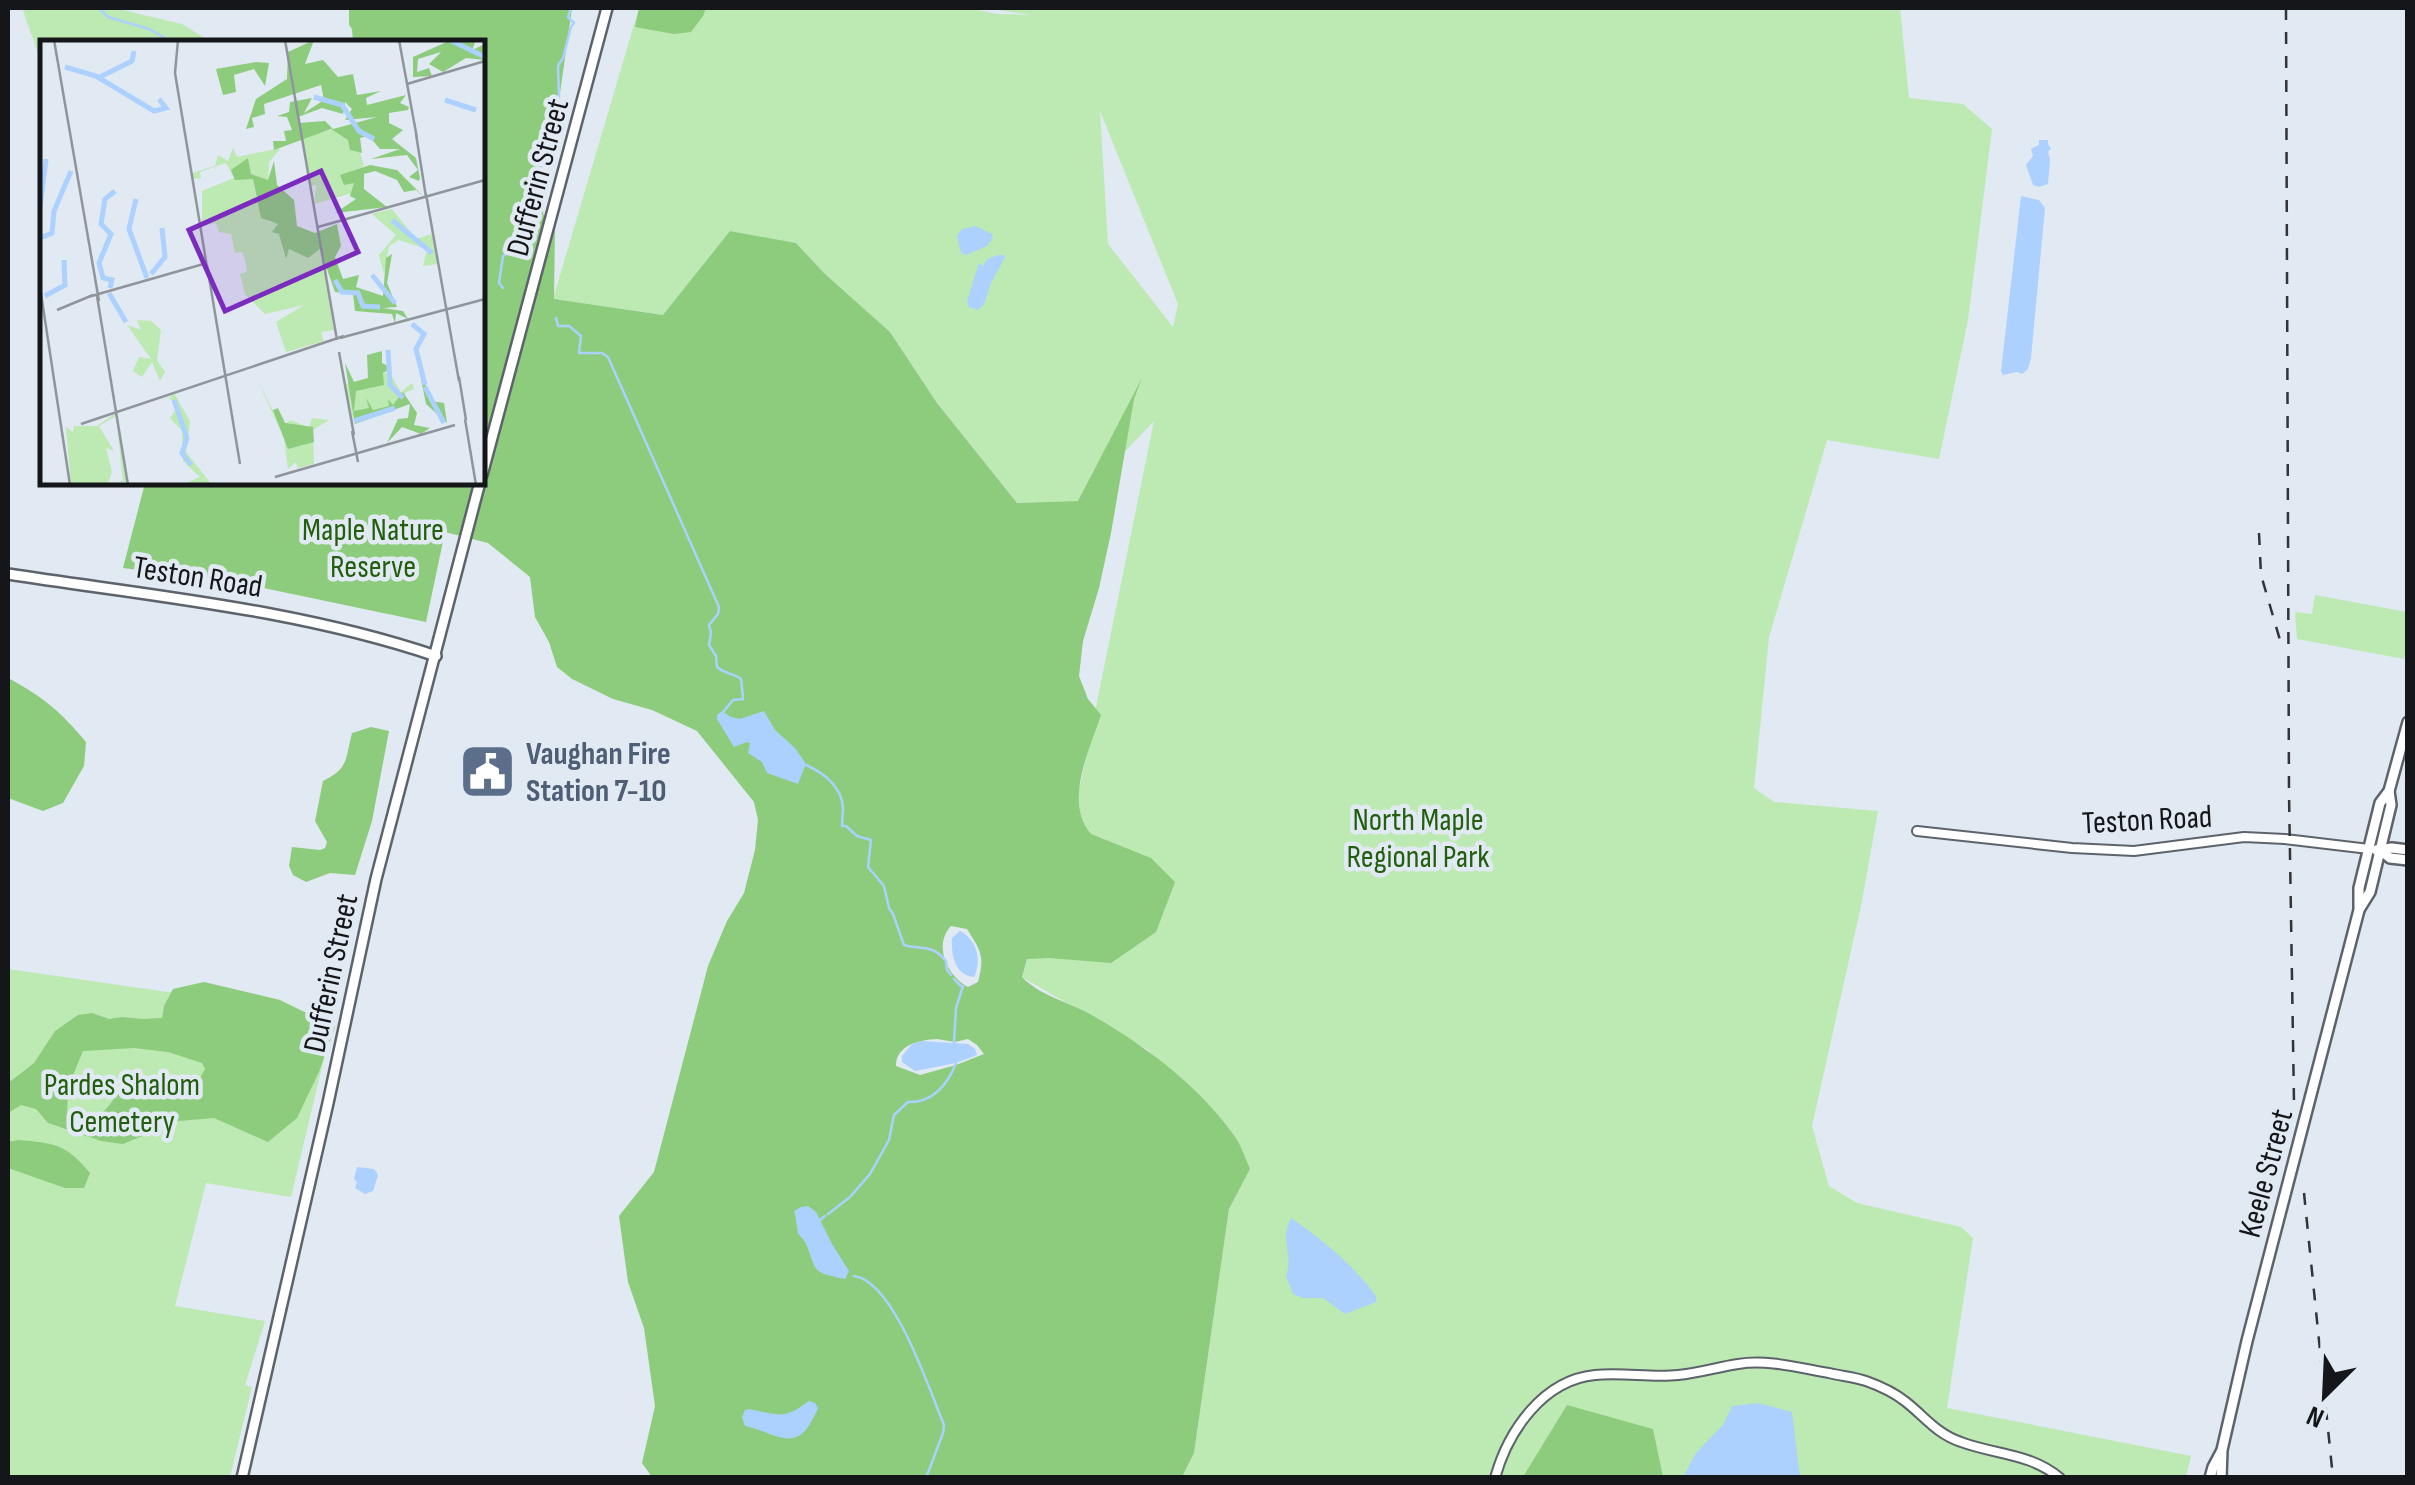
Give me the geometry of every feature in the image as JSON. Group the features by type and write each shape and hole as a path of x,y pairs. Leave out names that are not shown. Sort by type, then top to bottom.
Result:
{"main road":[{"name":"Dufferin Street","path":"485,464 607,8"},
{"name":"Dufferin Street","path":"242,1478 376,879 479,485"},
{"name":"Teston Road","path":"8,574 274,613 436,656"},
{"name":"Keele Street","path":"2221,1478 2222,1450 2247,1342 2359,910 2370,892 2374,850 2391,805 2388,791 2408,722"},
{"name":"Teston Road","path":"2374,850 2408,850"},
{"name":"Teston Road","path":"2374,850 2390,858 2408,860"},
{"name":"Keele Street","path":"2210,1478 2222,1450"}],"street":[{"name":"Teston Road","path":"1917,831 2134,851 2244,838 2374,850"},
{"path":"1494,1478 1510,1439 1524,1418 1544,1397 1576,1378 1594,1374 1680,1375 1742,1363 1776,1363 1864,1380 1907,1402 1936,1430 1961,1442 2026,1458 2046,1466 2060,1478"}],"green space":[{"path":"22,8 114,8 182,24 208,40 40,40 40,58"},
{"name":"Maple Nature Reserve","path":"349,8 572,8 543,214 555,223 554,299 663,315 730,231 796,243 890,332 937,403 1017,503 1078,501 1142,378 1134,399 1099,588 1083,641 1079,676 1088,699 1101,715 1081,775 1079,807 1091,834 1151,858 1175,882 1156,932 1111,963 1027,959 1022,977 1110,1026 1168,1066 1218,1115 1238,1142 1250,1169 1229,1209 1194,1453 1182,1477 652,1477 642,1463 655,1406 644,1328 628,1282 619,1216 654,1172 708,966 744,893 755,850 758,820 754,802 697,731 652,710 613,699 557,667 535,617 530,577 488,543 445,532 426,622 240,583 123,568 144,485 485,485 485,40 353,40","holes":["951,926 967,929 976,943 981,966 978,982 968,987 954,976 943,951","968,1039 984,1054 920,1075 896,1066 904,1048 916,1042"]},
{"name":"North Maple Regional Park","path":"639,8 967,8 1032,15 984,8 1900,8 1909,98 1963,104 1992,129 1968,320 1939,459 1827,440 1769,637 1754,788 1774,802 1878,811 1812,1126 1829,1186 1857,1203 1961,1227 1973,1238 1947,1408 2191,1456 2186,1477 1182,1477 1194,1453 1229,1209 1250,1169 1148,1050 1022,977 1081,781 1154,421 1078,501 1017,503 937,403 890,332 796,243 730,231 664,315 553,299","holes":["1100,111 1178,304 1173,327 1108,244"]},
{"path":"639,8 706,8 691,32 674,34 635,27"},
{"path":"2315,595 2407,612 2404,659 2297,639 2295,612 2312,614"},
{"path":"8,678 50,706 86,742 84,766 63,803 43,811 8,798"},
{"path":"371,727 389,731 372,821 355,875 330,873 306,882 293,875 289,866 292,847 325,848 327,842 315,821 323,781 342,767 352,733"},
{"name":"Pardes Shalom Cemetery","path":"8,969 334,1016 291,1197 206,1183 175,1306 265,1321 245,1385 252,1387 230,1477 8,1477"},
{"path":"204,982 280,1000 335,1027 297,1118 268,1142 214,1118 179,1121 123,1144 101,1141 48,1123 36,1109 21,1105 8,1113 8,1078 11,1081 34,1063 55,1031 78,1015 92,1013 109,1019 162,1018 173,989","holes":["134,1048 168,1052 202,1063 205,1069 197,1083 159,1092 121,1087 100,1114 67,1117 68,1087 83,1051"]},
{"path":"8,1142 50,1144 74,1156 90,1173 84,1188 65,1188 8,1168"},
{"path":"1567,1405 1653,1429 1663,1477 1523,1477"}],"water":[{"path":"2039,140 2048,140 2051,149 2048,184 2039,187 2033,185 2026,165"},
{"path":"2021,196 2039,200 2045,208 2031,358 2022,374 2003,375 2001,371"},
{"path":"975,226 993,238 987,246 966,255 961,253 957,236 962,229"},
{"path":"1005,257 984,304 978,310 969,307 967,301 979,263 983,266 987,259"},
{"path":"722,711 740,719 764,711 775,730 806,764 798,784 767,773 762,762 748,753 750,743 734,747 717,719"},
{"path":"960,931 976,951 974,977 962,972 953,957 952,938"},
{"path":"912,1044 968,1044 977,1055 915,1071 902,1062 902,1056"},
{"path":"357,1167 374,1169 378,1175 373,1191 365,1194 355,1188"},
{"path":"808,1206 816,1212 849,1271 845,1279 820,1272 814,1264 798,1232 794,1211"},
{"path":"1291,1218 1347,1263 1376,1296 1376,1302 1345,1314 1323,1298 1293,1294 1286,1276 1286,1233"},
{"path":"809,1401 818,1408 811,1423 796,1437 779,1437 745,1426 742,1417 749,1409 787,1413"},
{"path":"1758,1403 1792,1412 1800,1477 1683,1477 1696,1453 1723,1425 1732,1406"}],"waterway":[{"path":"99,8 108,17 149,29 168,40"},
{"path":"503,288 499,283 503,256 512,250 559,98 558,66 574,23 568,17 571,8"},
{"path":"556,318 558,326 569,326 581,336 579,353 602,353 608,357 719,607 709,625 709,645 717,667 741,679 743,697"},
{"path":"724,711 733,700 743,699"},
{"path":"806,765 836,787 842,800 842,826 871,840 868,867 884,886 904,945 931,950 945,960"},
{"path":"946,961 951,975"},
{"path":"954,979 961,986"},
{"path":"954,1043 956,1008 963,986"},
{"path":"828,1214 870,1174 889,1140 894,1115 908,1102 925,1099 938,1091 956,1063"},
{"path":"820,1220 825,1216"},
{"path":"854,1276 869,1282 896,1316 944,1425 926,1478"}],"railway":[{"path":"2286,8 2294,1102"},
{"path":"2259,533 2261,575 2280,640"},
{"path":"2304,1193 2333,1478"}],"place":[{"name":"Vaughan Fire Station 7-10","path":"487,771"}]}
